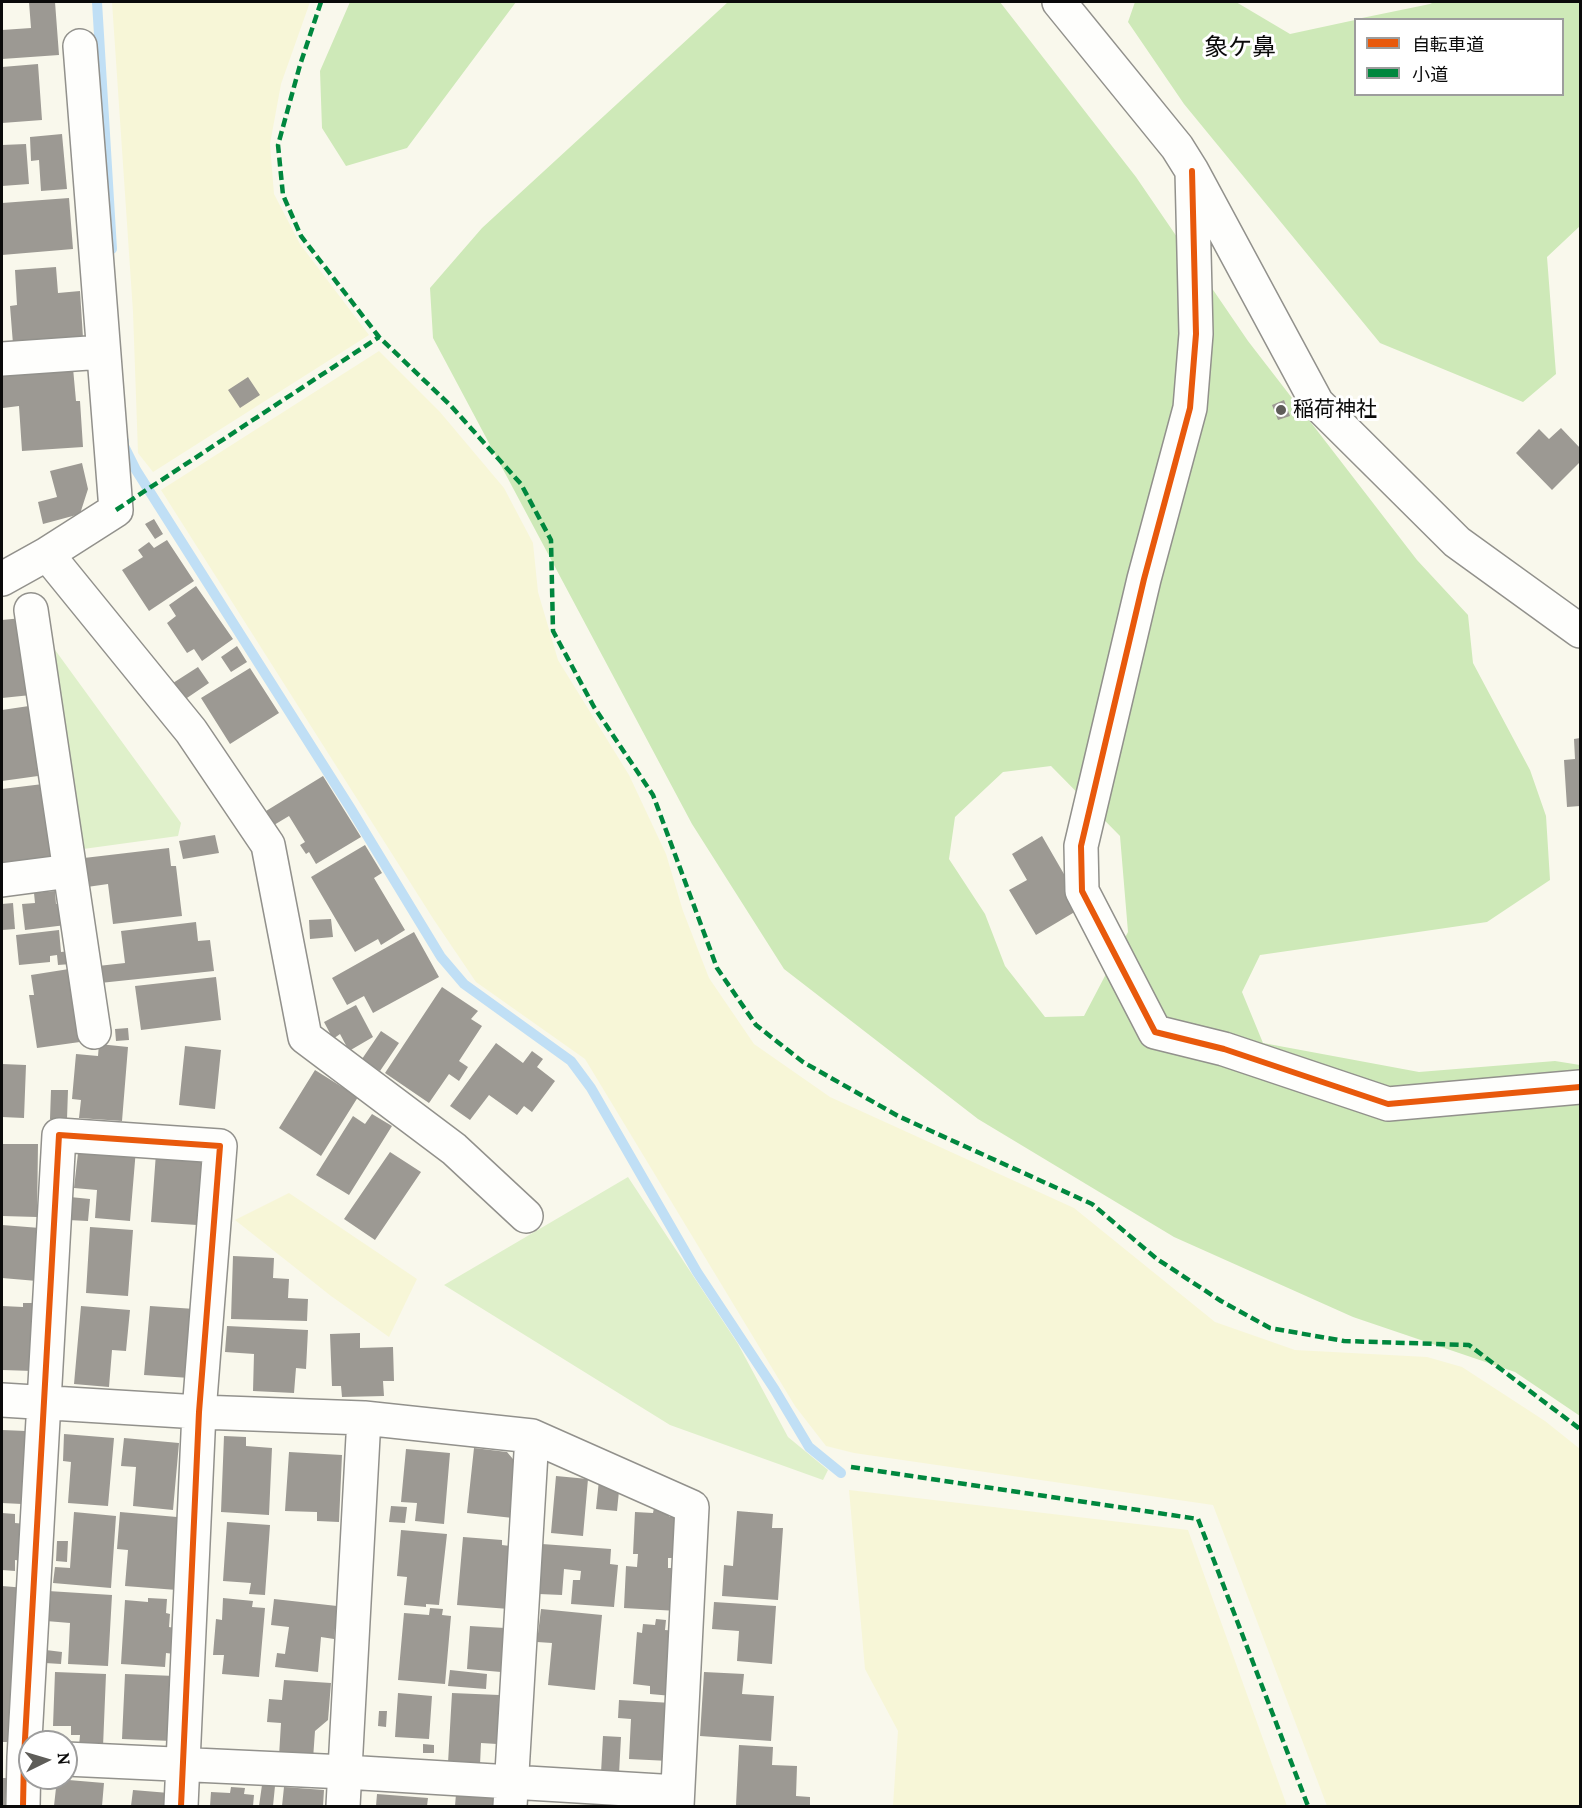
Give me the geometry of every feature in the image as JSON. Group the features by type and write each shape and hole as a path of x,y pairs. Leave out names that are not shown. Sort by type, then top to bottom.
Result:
{"street":[{"path":"1067,4 1177,147 1317,403 1457,542 1581,631"},
{"path":"2,579 47,554 116,510 80,46"},
{"path":"1192,171 1196,334 1190,408 1144,579 1081,846 1082,891 1155,1032 1224,1048 1388,1104 1581,1088"},
{"path":"2,359 103,352"},
{"path":"47,554 191,731 268,845 305,1037 454,1149 526,1216"},
{"path":"31,610 94,1032"},
{"path":"2,880 70,871"},
{"path":"20,1730 45,1403 59,1135 220,1146 199,1412 181,1806"},
{"path":"2,1400 199,1412 364,1418 532,1436 692,1507 677,1799 510,1795 345,1772 78,1760"},
{"path":"343,1806 364,1418"},
{"path":"510,1795 532,1436"},
{"path":"21,1790 23,1806"}],"green space":[{"path":"112,2 310,2 281,84 270,144 274,194 300,244 369,335 153,472 138,453 133,312"},
{"path":"350,2 516,2 407,148 346,166 322,128 320,71"},
{"path":"728,2 1000,2 1136,177 1248,341 1417,560 1468,615 1473,663 1530,770 1546,816 1550,880 1487,922 1260,955 1242,992 1263,1043 1419,1072 1555,1061 1580,1065 1580,1416 1515,1372 1353,1317 1174,1237 978,1119 784,969 692,824 433,338 430,288 482,228","holes":["1051,766 1120,836 1128,932 1084,1016 1045,1017 1005,966 985,914 949,859 955,817 1003,772"]},
{"path":"1135,2 1236,2 1290,34 1354,20 1354,96 1564,96 1564,18 1362,18 1434,2 1580,2 1580,226 1547,257 1556,374 1523,402 1380,343 1184,104 1128,22"},
{"path":"379,351 440,412 504,488 533,543 538,592 558,660 629,775 666,854 683,911 709,978 754,1044 830,1097 1074,1208 1215,1322 1295,1350 1427,1357 1462,1367 1545,1421 1580,1449 1580,1806 1327,1806 1213,1505 854,1453 826,1446 795,1406 585,1059 476,982 434,920 161,490"},
{"path":"42,632 181,823 178,836 76,850"},
{"path":"628,1177 738,1344 788,1437 828,1470 823,1480 670,1425 444,1285"},
{"path":"289,1193 417,1279 389,1337 331,1296 235,1220"},
{"path":"849,1490 1188,1530 1287,1806 893,1806 898,1731 865,1669"}],"building":[{"path":"29,2 55,2 59,55 2,59 2,30 31,28"},
{"path":"38,64 42,120 2,123 2,67"},
{"path":"62,134 67,189 41,191 39,160 31,161 30,137"},
{"path":"26,144 29,184 2,186 2,145"},
{"path":"69,198 73,249 2,255 2,203"},
{"path":"56,267 58,293 80,291 83,338 13,344 10,306 17,305 15,270"},
{"path":"73,368 76,401 80,401 83,447 22,451 19,406 3,408 2,373"},
{"path":"248,377 260,395 240,408 228,390"},
{"name":"稲荷神社","path":"1284,400 1290,416 1278,420 1272,405"},
{"path":"1561,428 1580,448 1580,462 1552,490 1516,453 1539,429 1549,439"},
{"path":"82,463 88,489 80,514 43,524 38,502 57,497 50,471"},
{"path":"154,519 163,534 155,539 145,524"},
{"path":"167,540 194,581 149,611 122,570 143,557 138,550 149,542 154,548"},
{"path":"196,586 233,639 202,661 194,649 187,653 167,623 176,616 169,605"},
{"path":"22,618 31,695 2,698 2,620"},
{"path":"237,646 247,662 231,672 221,657"},
{"path":"198,667 209,683 184,700 173,683"},
{"path":"250,668 279,713 230,744 201,698"},
{"path":"29,706 38,776 2,781 2,710"},
{"path":"1580,738 1580,806 1567,807 1564,760 1575,759 1574,739"},
{"path":"323,776 361,837 316,864 309,852 306,854 300,845 305,842 289,816 274,825 266,811"},
{"path":"43,784 51,859 2,864 2,789"},
{"path":"215,835 219,853 183,859 179,841"},
{"path":"1042,836 1083,907 1036,935 1009,890 1027,880 1012,854"},
{"path":"365,845 382,873 374,878 405,930 381,945 378,939 355,952 311,877"},
{"path":"169,848 171,866 176,866 182,916 113,924 108,884 87,887 84,858"},
{"path":"55,891 56,904 64,903 66,925 25,930 22,904 35,903 34,893"},
{"path":"13,903 15,929 2,930 2,904"},
{"path":"331,919 333,937 310,939 309,920"},
{"path":"196,922 198,941 210,940 214,971 100,983 98,966 125,963 121,931"},
{"path":"59,930 61,952 70,951 71,964 58,965 57,955 50,956 50,962 19,965 16,935"},
{"path":"414,932 439,977 373,1013 364,996 347,1005 332,978"},
{"path":"69,969 87,1041 37,1048 29,995 34,995 31,975"},
{"path":"216,977 221,1020 141,1030 135,986"},
{"path":"442,987 478,1011 471,1019 482,1026 459,1061 468,1067 459,1081 449,1074 429,1103 385,1073"},
{"path":"356,1005 373,1037 349,1051 340,1034 333,1039 324,1022"},
{"path":"128,1028 129,1040 116,1041 115,1029"},
{"path":"381,1031 399,1043 380,1071 362,1059"},
{"path":"496,1043 523,1063 532,1051 543,1059 537,1067 555,1081 532,1112 524,1106 517,1115 489,1095 470,1120 450,1106"},
{"path":"99,1044 128,1047 122,1121 79,1118 81,1100 72,1099 76,1054 98,1056"},
{"path":"185,1046 221,1050 215,1109 179,1105"},
{"path":"2,1064 26,1065 24,1118 2,1117"},
{"path":"315,1070 358,1097 321,1156 279,1128"},
{"path":"51,1090 68,1090 67,1119 50,1119"},
{"path":"372,1114 392,1126 349,1195 316,1175 353,1116 365,1124"},
{"path":"2,1144 38,1144 37,1217 2,1216"},
{"path":"105,1146 136,1149 130,1221 95,1218 97,1190 74,1188 78,1153 104,1155"},
{"path":"390,1152 421,1172 375,1240 344,1219"},
{"path":"156,1153 202,1156 197,1225 151,1222"},
{"path":"70,1197 90,1199 88,1221 68,1220"},
{"path":"2,1225 40,1228 37,1281 2,1278"},
{"path":"90,1227 133,1230 128,1296 86,1293"},
{"path":"233,1256 274,1258 273,1278 289,1279 288,1298 308,1299 307,1321 231,1319"},
{"path":"23,1303 37,1303 33,1371 2,1370 2,1306 23,1307"},
{"path":"81,1306 130,1310 126,1351 112,1350 109,1387 74,1384"},
{"path":"150,1306 195,1309 190,1378 144,1375"},
{"path":"227,1326 308,1330 306,1369 296,1368 294,1393 253,1391 254,1354 225,1352"},
{"path":"360,1333 360,1348 393,1347 394,1381 383,1381 384,1396 342,1397 341,1386 332,1386 330,1334"},
{"path":"2,1430 26,1431 22,1504 2,1503"},
{"path":"64,1434 114,1438 108,1506 68,1503 71,1462 63,1461"},
{"path":"224,1436 246,1437 246,1446 272,1448 269,1515 221,1512"},
{"path":"124,1438 179,1443 173,1510 133,1506 136,1467 121,1466"},
{"path":"474,1448 507,1452 518,1465 513,1518 467,1513"},
{"path":"406,1449 450,1453 444,1524 415,1521 417,1503 401,1502"},
{"path":"289,1452 342,1455 339,1522 317,1521 317,1512 285,1511"},
{"path":"556,1476 588,1479 583,1536 551,1533"},
{"path":"599,1480 619,1491 617,1511 596,1509"},
{"path":"391,1506 407,1507 405,1523 389,1522"},
{"path":"654,1508 670,1509 669,1517 677,1517 674,1558 668,1558 668,1568 680,1568 678,1611 624,1608 626,1566 637,1567 638,1554 633,1554 635,1512 653,1513"},
{"path":"737,1511 773,1514 772,1528 783,1528 778,1600 722,1596 724,1565 733,1566"},
{"path":"74,1512 116,1516 111,1588 53,1583 55,1567 70,1568"},
{"path":"120,1512 177,1517 182,1525 177,1590 125,1586 128,1550 117,1549"},
{"path":"2,1513 15,1514 15,1523 26,1524 23,1561 15,1560 15,1571 2,1570"},
{"path":"227,1522 270,1525 265,1595 249,1594 251,1583 223,1581"},
{"path":"401,1530 447,1534 439,1605 426,1604 426,1607 404,1605 407,1577 397,1576"},
{"path":"463,1537 502,1540 502,1545 510,1546 509,1609 457,1605"},
{"path":"57,1541 68,1541 67,1562 56,1561"},
{"path":"542,1544 611,1549 610,1564 618,1565 614,1607 571,1604 573,1580 580,1580 581,1571 564,1569 562,1595 539,1594"},
{"path":"2,1586 26,1588 16,1742 2,1742"},
{"path":"48,1591 112,1595 108,1666 68,1664 70,1623 46,1621"},
{"path":"148,1598 167,1599 166,1613 170,1614 169,1627 175,1628 174,1654 166,1653 165,1667 121,1664 125,1600 148,1602"},
{"path":"223,1598 253,1601 252,1607 265,1608 259,1677 222,1674 224,1655 213,1655 216,1619 222,1620"},
{"path":"274,1599 337,1606 334,1639 321,1637 318,1672 275,1667 277,1653 285,1654 289,1627 271,1625"},
{"path":"714,1602 776,1606 772,1664 737,1661 739,1631 712,1629"},
{"path":"430,1608 443,1609 442,1615 451,1616 445,1684 398,1680 404,1613 429,1615"},
{"path":"541,1609 602,1615 595,1690 548,1685 552,1643 537,1642"},
{"path":"656,1619 666,1620 665,1630 677,1631 672,1696 650,1694 650,1686 633,1684 637,1632 642,1633 643,1624 655,1625"},
{"path":"470,1626 505,1628 501,1672 467,1669"},
{"path":"46,1650 62,1652 61,1664 45,1663"},
{"path":"450,1670 487,1674 486,1689 448,1686"},
{"path":"55,1672 106,1674 103,1747 79,1746 78,1730 71,1730 71,1726 53,1726"},
{"path":"704,1672 744,1674 742,1694 774,1696 771,1741 700,1736"},
{"path":"125,1674 175,1676 172,1741 122,1739"},
{"path":"284,1680 331,1683 328,1720 315,1731 313,1759 279,1756 281,1723 267,1722 269,1699 282,1700"},
{"path":"398,1693 432,1696 429,1739 395,1737"},
{"path":"452,1693 499,1695 497,1744 481,1743 480,1765 448,1763"},
{"path":"619,1700 672,1703 669,1761 629,1759 631,1719 618,1718"},
{"path":"379,1711 387,1711 386,1727 378,1726"},
{"path":"603,1736 621,1737 619,1774 601,1773"},
{"path":"423,1744 434,1745 434,1753 423,1753"},
{"path":"739,1745 773,1747 772,1765 797,1766 796,1796 810,1797 810,1806 736,1805"},
{"path":"2,1778 7,1778 5,1806 2,1806"},
{"path":"78,1781 104,1783 102,1806 54,1806 56,1790 78,1790"},
{"path":"262,1785 275,1786 273,1806 259,1806"},
{"path":"231,1787 245,1788 244,1794 254,1795 253,1806 210,1806 211,1792 230,1793"},
{"path":"284,1787 324,1790 323,1806 282,1806"},
{"path":"133,1790 169,1793 168,1806 131,1806"},
{"path":"377,1794 428,1798 427,1806 376,1806"},
{"path":"456,1794 500,1797 500,1806 455,1806"}],"waterway":[{"path":"97,2 112,249"},
{"path":"124,441 124,446 136,470 351,809 441,957 464,984 571,1061 591,1088 697,1272 775,1390 809,1447 841,1473"}],"marked path":[{"path":"321,2 300,65 278,145 283,195 301,236 379,337 451,406 521,484 551,540 553,631 594,707 653,795 717,968 756,1025 803,1062 898,1116 1092,1204 1157,1259 1221,1301 1270,1328 1344,1341 1469,1345 1580,1429"},
{"path":"116,510 379,337"},
{"path":"851,1467 1198,1519 1308,1806"}],"cycle path":[{"path":"1192,171 1196,334 1190,408 1144,579 1081,846 1082,891 1155,1032 1224,1049 1388,1104 1580,1087"},
{"path":"23,1806 59,1135 220,1146 199,1412 181,1806"}],"place":[{"name":"稲荷神社","path":"1281,410"}],"district":[{"name":"象ケ鼻","path":"1240,48"}]}
